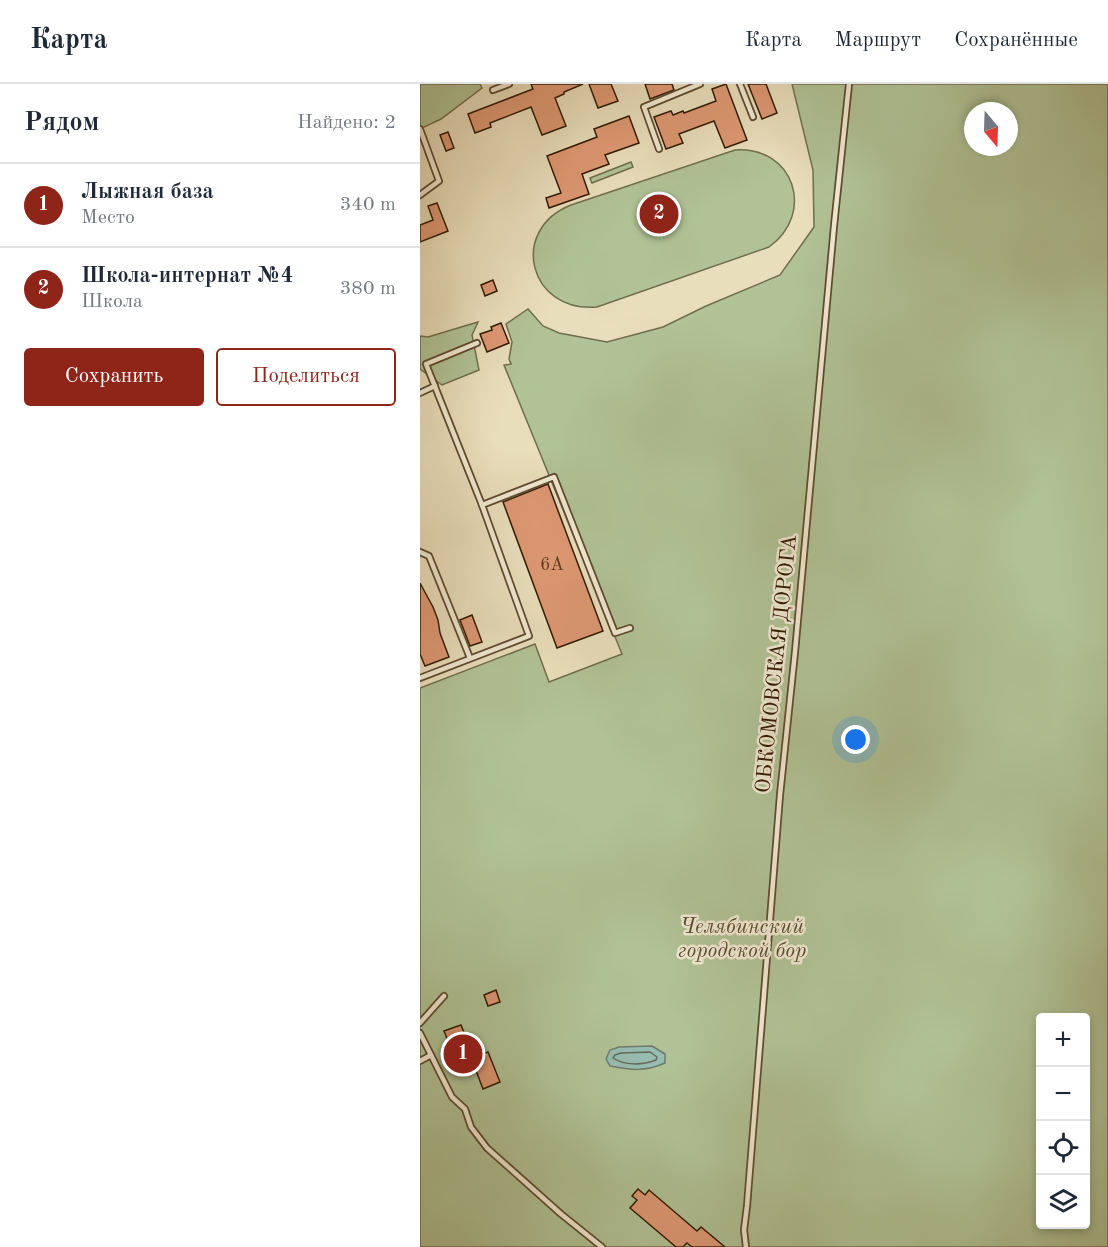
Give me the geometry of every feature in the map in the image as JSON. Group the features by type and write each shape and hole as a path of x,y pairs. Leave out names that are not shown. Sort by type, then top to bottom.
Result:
{"lane":[{"path":"493,90 509,84"},
{"path":"659,149 644,106 700,84"},
{"path":"740,84 753,117"},
{"name":"ОБКОМОВСКАЯ ДОРОГА","path":"746,1247 744,1230 779,806 849,84"},
{"path":"420,129 439,181 420,195"},
{"path":"420,678 529,636 482,505 426,364 477,343"},
{"path":"420,393 435,386"},
{"path":"482,505 554,477 615,633 630,628"},
{"path":"420,552 429,555 470,658"},
{"path":"420,1023 444,996"},
{"path":"420,1033 452,1097 465,1109 471,1127 487,1148 561,1214 603,1247"},
{"path":"420,1061 432,1055"}],"green space":[{"path":"420,84 480,84 482,88 441,119 420,129"},
{"name":"Челябинский городской бор","path":"792,84 1108,84 1108,1247 420,1247 420,688 535,644 549,682 622,654 504,365 511,364 509,359 512,342 506,324 528,309 543,326 559,333 607,342 663,327 780,275 814,227 813,170"},
{"path":"735,150 755,152 772,159 784,170 792,184 794,200 792,217 783,233 769,247 597,307 574,305 555,297 542,284 535,268 534,250 539,232 551,217 571,205"},
{"path":"631,162 633,167 592,183 590,178"},
{"path":"478,322 472,335 479,370 442,385 420,369 420,336 428,337"}],"water":[{"path":"652,1046 665,1054 665,1063 651,1068 631,1069 610,1066 606,1059 610,1050 619,1047"}],"building":[{"path":"531,84 583,84 555,98 566,126 542,135 531,107 490,123 491,127 475,133 468,114 533,89"},
{"path":"589,84 611,84 618,101 598,108"},
{"path":"645,84 672,84 674,90 650,99"},
{"path":"726,84 747,140 725,148 714,121 679,134 683,143 666,149 654,117 671,111 673,115 683,111 684,113 716,101 712,89"},
{"path":"748,84 766,84 777,113 762,119"},
{"path":"629,116 639,143 605,155 609,164 582,174 589,194 549,208 546,198 561,193 547,156 597,137 594,129"},
{"path":"448,132 454,148 446,151 440,135"},
{"path":"437,203 448,231 420,242 420,225 433,220 428,206"},
{"path":"493,280 497,291 485,296 481,285"},
{"path":"501,323 509,343 487,352 480,334 492,330 491,327"},
{"path":"548,484 603,631 557,648 503,502"},
{"path":"420,583 433,607 449,657 425,666 420,654"},
{"path":"472,615 482,642 470,646 460,620"},
{"path":"496,990 500,1002 488,1006 484,995"},
{"path":"461,1025 474,1057 488,1052 500,1082 483,1089 472,1060 458,1066 444,1031"},
{"path":"638,1189 645,1195 649,1190 697,1231 701,1227 725,1247 692,1247 687,1243 683,1247 676,1247 630,1208 637,1200 632,1196"}],"place":[{"name":"Школа-интернат №4","path":"659,214"},
{"name":"Лыжная база","path":"463,1054"}]}
